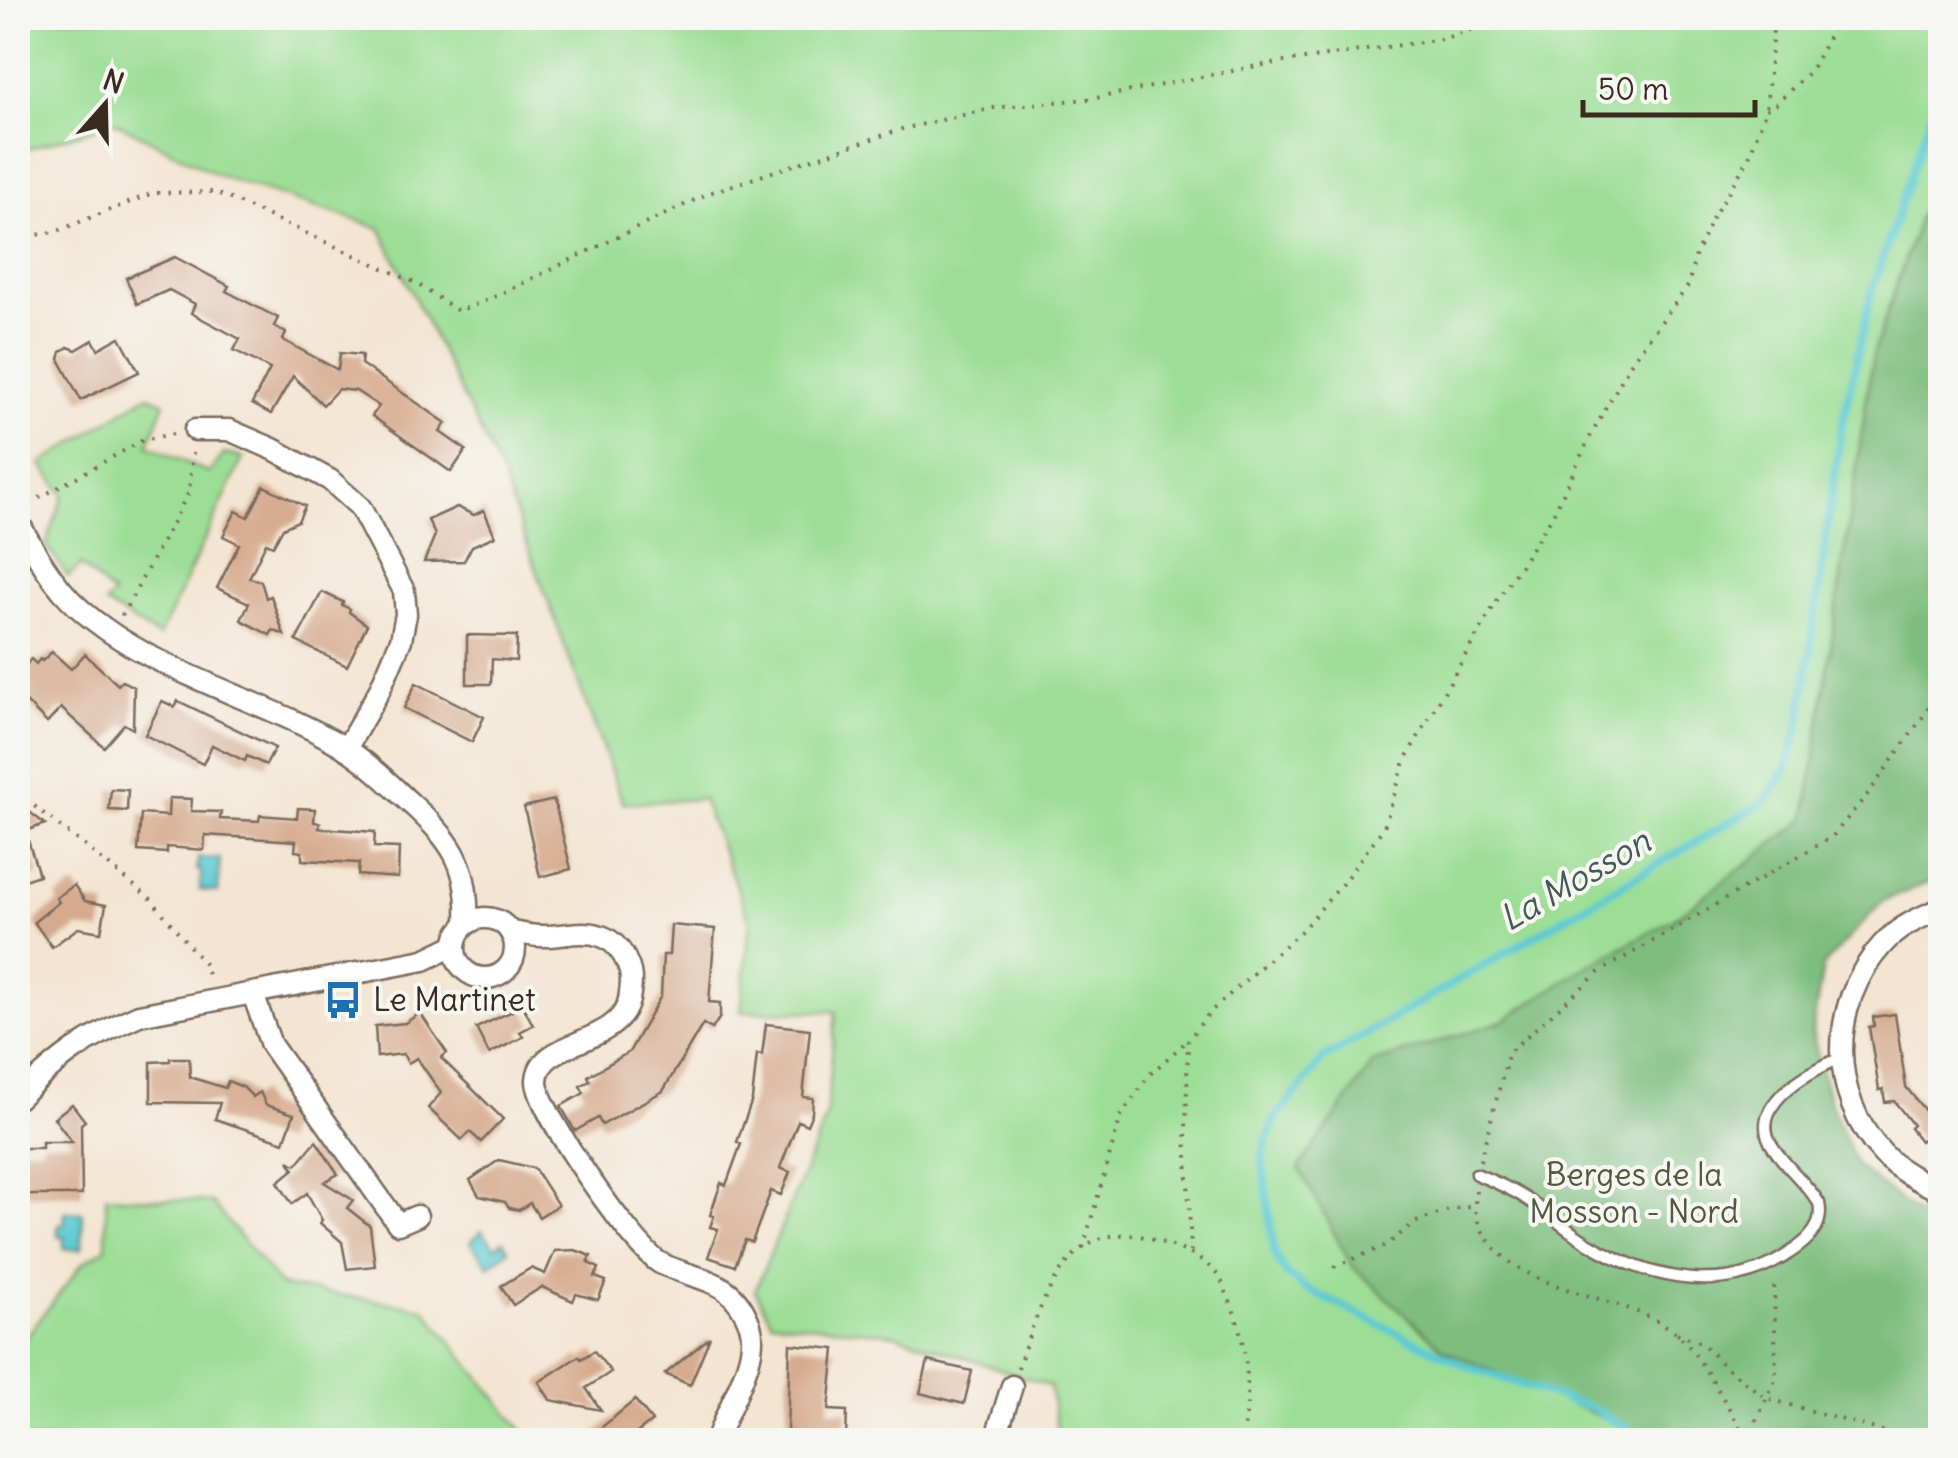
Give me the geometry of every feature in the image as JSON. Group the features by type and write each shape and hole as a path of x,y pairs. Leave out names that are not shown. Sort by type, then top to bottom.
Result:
{"street":[{"path":"195,430 230,430 330,480 360,506 404,591 406,614 401,640 379,692 346,748"},
{"path":"18,521 56,583 79,608 113,633 346,748 402,794 450,842 476,920"},
{"path":"1940,909 1912,921 1884,943 1864,969 1844,1014 1840,1058 1850,1101 1864,1131 1884,1156 1912,1177 1940,1190"},
{"path":"476,920 504,924 513,941 508,968 492,977 473,975 457,954 461,929 476,920"},
{"path":"513,941 576,932 604,937 618,948 630,971 632,986 627,1008 617,1023 602,1034 560,1050 541,1068 537,1082 543,1104 566,1143 643,1248 660,1262 717,1282 739,1306 750,1326 748,1365 717,1440"},
{"path":"18,1098 61,1057 97,1034 139,1015 457,954"},
{"path":"253,994 272,1045 398,1224 417,1216"},
{"path":"995,1440 1012,1386"}],"lane":[{"path":"1476,1174 1528,1200 1589,1244 1652,1272 1710,1282 1741,1277 1772,1266 1812,1236 1821,1214 1812,1190 1773,1148 1764,1130 1766,1118 1794,1082 1840,1058"}],"path":[{"path":"18,239 57,231 153,192 215,192 414,282 458,311 710,193 902,129 994,108 1096,98 1257,66 1442,39 1508,18"},
{"path":"1083,1248 1120,1116 1148,1075 1188,1040 1210,1012 1302,932 1384,827 1406,758 1495,604 1552,518 1632,361 1688,286 1711,220 1748,160 1766,109 1774,18"},
{"path":"1766,109 1809,72 1839,18"},
{"path":"18,510 143,440 195,430 189,492 113,633"},
{"path":"1914,1440 1766,1398 1703,1344 1630,1310 1528,1273 1496,1251 1475,1217 1476,1174 1509,1052 1598,973 1832,837 1927,711 1940,680"},
{"path":"18,793 151,899 205,964 216,1002"},
{"path":"1188,1040 1186,1130 1191,1252"},
{"path":"1334,1267 1388,1245 1414,1223 1449,1210 1476,1206"},
{"path":"1012,1386 1048,1293 1077,1252 1108,1235 1142,1236 1191,1252 1218,1274 1241,1327 1247,1379 1242,1440"},
{"path":"1676,1332 1711,1379 1747,1440 1776,1378 1772,1266"}],"green space":[{"path":"18,18 1940,18 1940,155 1873,355 1806,819 1675,918 1586,967 1503,1021 1373,1063 1655,1440 1066,1440 1057,1430 1050,1386 895,1334 771,1321 755,1291 826,1118 836,1011 741,1012 750,921 702,799 623,803 500,471 380,228 220,176 115,122 18,152"},
{"name":"Berges de la Mosson - Nord","path":"1940,155 1940,878 1883,901 1823,966 1812,1032 1830,1103 1856,1165 1917,1214 1940,1221 1940,1440 1655,1440 1444,1350 1352,1266 1299,1168 1373,1063 1503,1021 1586,967 1675,918 1806,819 1873,355"},
{"path":"148,395 165,403 148,445 209,473 224,454 243,458 159,637 105,604 113,595 81,565 68,577 46,545 64,495 41,464"},
{"path":"106,1196 211,1202 281,1286 424,1308 530,1440 18,1440 18,1347 83,1263 106,1248"}],"water":[{"path":"198,858 220,859 218,892 200,890"},
{"path":"65,1212 83,1213 82,1249 64,1249 64,1237 58,1237 58,1225 64,1225"},
{"path":"482,1231 495,1247 503,1241 509,1250 489,1266 470,1242"}],"building":[{"path":"175,257 229,286 226,291 278,318 274,326 286,333 283,340 338,370 340,353 362,355 361,364 446,423 440,432 466,450 451,472 372,416 379,406 356,391 338,389 323,405 293,376 271,414 252,404 270,369 234,350 240,339 191,313 195,304 169,290 137,304 126,278"},
{"path":"120,337 139,372 81,400 59,359 61,352 68,347 76,350 93,340 98,349"},
{"path":"264,486 305,506 298,521 283,528 273,546 266,543 249,578 261,581 266,598 271,596 284,635 273,630 270,635 241,620 249,603 217,588 239,544 223,536 236,511 248,517"},
{"path":"457,507 474,515 484,510 495,536 472,546 464,561 424,562 435,535 428,520"},
{"path":"322,592 343,602 349,612 367,625 347,666 296,641"},
{"path":"467,635 517,636 516,661 492,659 491,684 467,684"},
{"path":"52,652 71,669 85,654 118,685 122,681 134,687 133,729 124,724 104,747 61,708 47,723 18,694 18,674 31,659 36,664"},
{"path":"416,683 484,717 472,742 404,708"},
{"path":"162,701 175,707 178,701 275,748 266,765 247,756 245,761 212,745 203,764 145,735"},
{"path":"111,789 128,790 127,811 109,810"},
{"path":"169,798 192,799 191,811 221,812 220,819 259,821 260,815 297,818 298,808 315,809 314,822 320,823 319,828 375,832 374,847 399,848 398,878 358,875 359,863 302,860 302,852 295,851 296,841 205,835 204,850 167,847 167,853 138,851 141,814 168,816"},
{"path":"554,800 571,869 540,877 524,807"},
{"path":"18,803 45,824 25,831 39,875 18,882"},
{"path":"74,885 85,901 106,905 101,932 78,928 52,947 34,922"},
{"path":"671,925 715,929 709,1002 720,1003 720,1017 712,1029 703,1024 663,1091 602,1125 598,1118 575,1131 561,1106 584,1093 580,1086 590,1081 588,1076 629,1052 661,996 663,955 669,955"},
{"path":"523,1006 533,1025 520,1032 523,1037 489,1054 476,1028"},
{"path":"420,1013 447,1053 441,1058 503,1119 481,1142 470,1132 462,1140 428,1108 441,1093 417,1058 408,1063 403,1054 377,1057 375,1026 405,1023"},
{"path":"1895,1014 1906,1087 1938,1127 1920,1141 1894,1101 1885,1102 1883,1089 1879,1090 1869,1027 1874,1026 1873,1017"},
{"path":"766,1024 810,1029 803,1097 813,1098 812,1113 807,1125 798,1121 780,1168 790,1172 781,1195 771,1191 752,1242 745,1240 735,1266 708,1257 718,1229 710,1227 714,1216 710,1215 741,1144 737,1142 752,1100 757,1054 762,1055"},
{"path":"189,1058 190,1077 225,1088 228,1081 243,1087 253,1097 260,1092 266,1105 294,1114 284,1142 215,1119 220,1103 151,1102 151,1062"},
{"path":"72,1104 85,1121 81,1124 82,1195 18,1195 18,1164 24,1165 24,1148 42,1148 42,1142 72,1142 54,1118"},
{"path":"316,1141 338,1174 324,1182 353,1200 347,1208 370,1226 375,1266 347,1269 342,1242 320,1223 322,1220 307,1193 292,1204 278,1182 294,1169 289,1161 296,1165"},
{"path":"499,1160 534,1168 558,1205 539,1217 530,1203 519,1210 479,1196 470,1180"},
{"path":"575,1250 591,1256 588,1263 599,1268 595,1277 606,1281 598,1300 576,1294 573,1301 542,1287 513,1305 501,1286 531,1268 545,1274 555,1251"},
{"path":"710,1337 690,1385 665,1374"},
{"path":"790,1344 835,1349 829,1410 847,1411 846,1440 817,1440 817,1434 787,1433"},
{"path":"594,1351 611,1372 586,1388 601,1410 550,1400 539,1382 579,1356 581,1359"},
{"path":"928,1361 972,1371 964,1404 920,1393"},
{"path":"635,1400 652,1421 628,1440 586,1440"}],"waterway":[{"name":"La Mosson","path":"1647,1440 1594,1409 1469,1367 1306,1289 1286,1274 1274,1254 1262,1155 1275,1119 1323,1059 1766,801 1787,768 1801,719 1841,428 1871,293 1940,87"}],"place":[{"name":"Le Martinet","path":"343,1000"}]}
